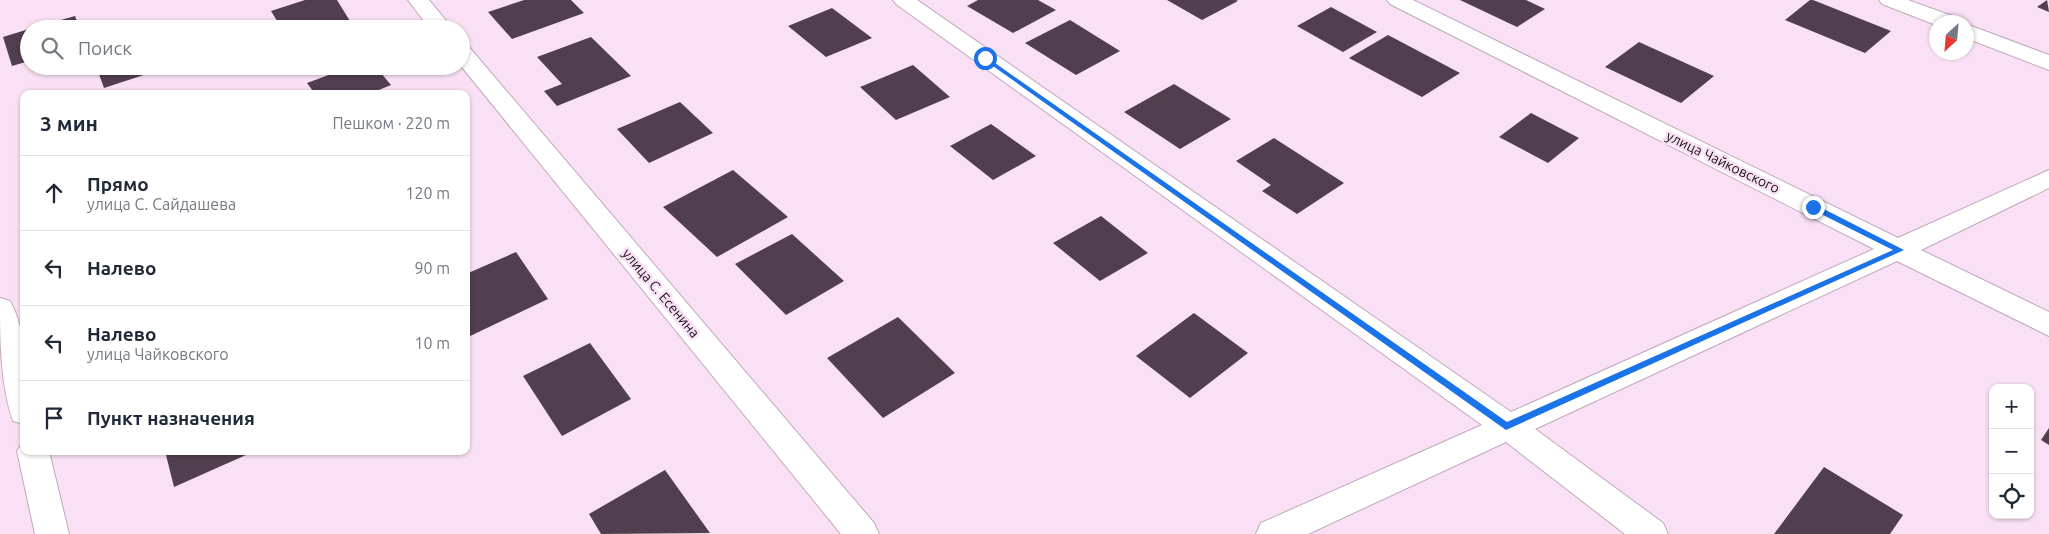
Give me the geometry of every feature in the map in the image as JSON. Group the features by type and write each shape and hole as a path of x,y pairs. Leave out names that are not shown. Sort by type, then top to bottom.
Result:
{"street":[{"path":"418,0 435,20"},
{"path":"903,0 1506,426 1651,534"},
{"name":"улица Чайковского","path":"1397,0 2049,325"},
{"path":"1889,0 1929,15"},
{"path":"1974,33 2049,62"},
{"name":"улица С. Есенина","path":"470,63 862,534"},
{"path":"1273,534 1506,426 1900,250 2049,178"},
{"path":"0,308 20,395"},
{"path":"34,455 52,534"}],"building":[{"path":"305,0 337,0 349,20 276,20 271,11"},
{"path":"524,0 571,0 584,13 512,39 488,12"},
{"path":"978,0 1038,0 1056,10 1013,33 967,6"},
{"path":"1167,0 1236,0 1238,1 1202,20"},
{"path":"1460,0 1526,0 1545,9 1517,27"},
{"path":"1810,0 1891,31 1865,53 1785,20"},
{"path":"2047,0 2049,12 2037,7"},
{"path":"1331,7 1377,32 1343,52 1297,26"},
{"path":"832,8 872,38 826,57 788,26"},
{"path":"75,16 77,20 61,20"},
{"path":"1070,20 1120,51 1076,75 1025,43"},
{"path":"20,32 20,64 12,66 3,37"},
{"path":"1388,35 1460,73 1422,97 1349,58"},
{"path":"591,37 631,76 557,106 544,91 562,84 537,57"},
{"path":"1639,42 1714,76 1681,103 1605,67"},
{"path":"913,65 950,97 896,120 860,87"},
{"path":"99,75 144,75 104,88"},
{"path":"329,75 383,75 391,85 379,90 312,90 307,83"},
{"path":"1174,84 1231,119 1180,149 1124,112"},
{"path":"680,102 713,133 649,163 617,129"},
{"path":"1531,113 1579,138 1548,163 1499,137"},
{"path":"991,124 1036,156 993,180 950,146"},
{"path":"1274,138 1344,183 1297,214 1262,191 1271,185 1236,161"},
{"path":"733,170 788,217 717,257 663,207"},
{"path":"1101,216 1148,253 1100,281 1053,243"},
{"path":"792,234 844,281 786,315 735,264"},
{"path":"516,252 548,299 470,336 470,272"},
{"path":"1194,313 1248,353 1190,398 1136,356"},
{"path":"898,317 955,373 883,418 827,358"},
{"path":"590,343 631,399 562,436 523,376"},
{"path":"2049,428 2049,445 2041,440"},
{"path":"166,455 246,455 174,487"},
{"path":"1824,467 1903,515 1890,534 1774,534"},
{"path":"665,470 710,533 601,534 589,514"}],"route":[{"path":"985,58 1506,426 1900,250 1813,207"}]}
